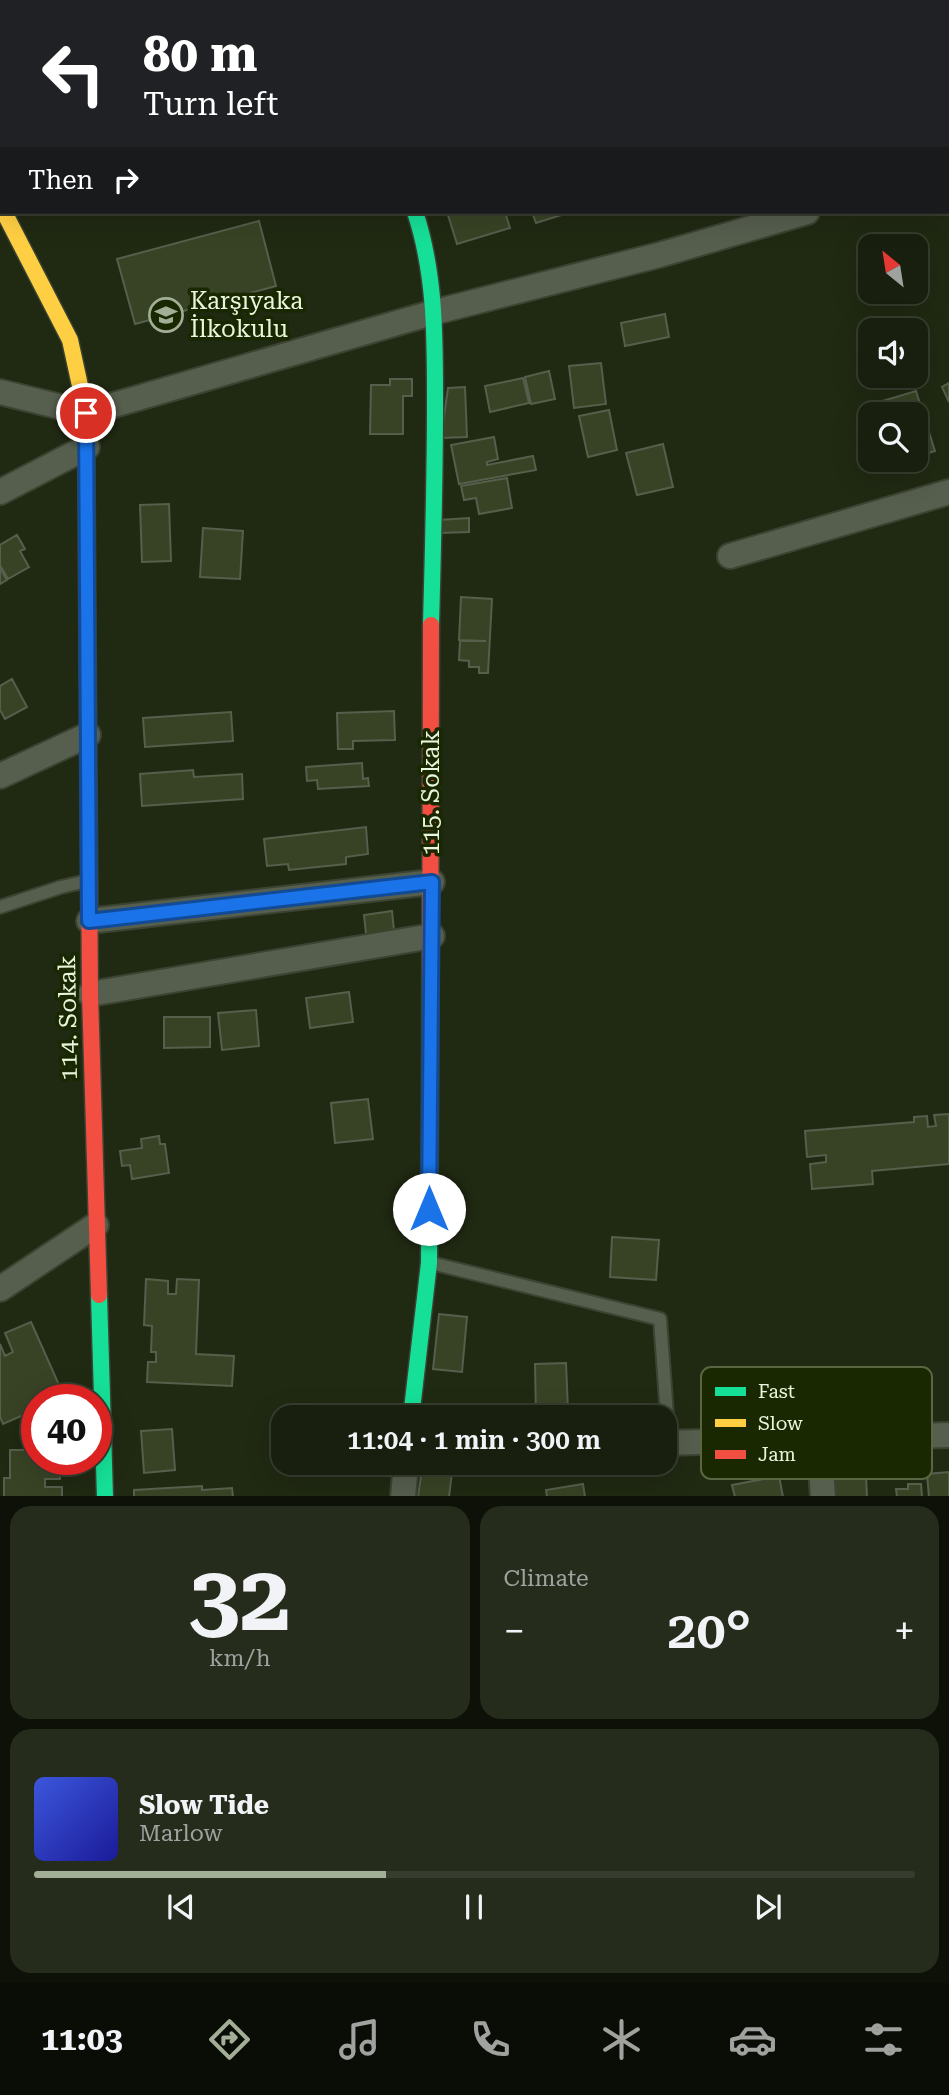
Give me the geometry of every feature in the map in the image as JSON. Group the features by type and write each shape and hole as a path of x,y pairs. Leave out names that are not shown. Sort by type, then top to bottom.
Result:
{"street":[{"name":"114. Sokak","path":"5,214 70,340 86,413 90,994 105,1496"},
{"name":"115. Sokak","path":"413,1405 429,1263 432,936 430,670 435,312 422,233 416,214"},
{"path":"0,392 86,413 435,312 659,255 800,214"},
{"path":"0,492 87,447"},
{"path":"730,556 949,492"},
{"path":"0,776 88,735"},
{"path":"89,921 432,882"},
{"path":"90,994 432,936"},
{"path":"0,1289 96,1225"},
{"path":"677,1443 701,1442"},
{"path":"403,1496 405,1475"}],"lane":[{"path":"0,907 89,881"},
{"path":"429,1263 660,1319 665,1405"}],"building":[{"path":"448,214 506,214 510,228 457,244"},
{"path":"533,214 565,214 536,223"},
{"path":"259,221 276,286 135,324 117,259"},
{"path":"665,314 669,337 625,346 621,323"},
{"path":"601,363 606,404 574,408 569,366"},
{"path":"549,371 555,399 531,404 525,377"},
{"path":"523,378 529,403 490,412 485,386"},
{"path":"390,379 412,379 412,396 403,396 403,434 370,434 371,385 390,385"},
{"path":"949,383 949,402 942,387"},
{"path":"465,387 467,437 441,438 448,388"},
{"path":"916,391 919,402 879,402"},
{"path":"609,410 617,450 588,457 579,416"},
{"path":"928,429 935,451 928,453"},
{"path":"494,437 498,459 487,462 487,465 533,456 536,470 459,484 451,445"},
{"path":"663,444 673,487 637,495 626,453"},
{"path":"507,478 512,508 479,514 476,498 464,500 461,486"},
{"path":"169,504 171,561 142,562 140,505"},
{"path":"469,518 469,532 440,533 439,520"},
{"path":"203,528 243,531 240,579 200,577"},
{"path":"17,535 25,549 20,551 29,567 8,579 0,565 0,545"},
{"path":"0,568 7,580 0,584"},
{"path":"461,597 492,599 488,673 479,673 479,667 469,667 469,661 459,660 460,641 486,641 459,640"},
{"path":"12,679 27,707 5,719 0,710 0,686"},
{"path":"394,711 395,740 353,741 353,749 338,749 337,713"},
{"path":"231,712 233,741 145,747 143,718"},
{"path":"362,763 363,779 368,778 369,786 318,789 317,780 307,781 306,767"},
{"path":"193,770 194,777 242,774 243,799 142,806 140,774"},
{"path":"366,827 368,854 346,857 346,864 289,870 288,864 267,866 264,839"},
{"path":"392,911 395,940 367,943 364,915"},
{"path":"349,992 353,1022 310,1028 306,998"},
{"path":"256,1010 259,1046 222,1050 218,1013"},
{"path":"164,1017 210,1017 210,1047 164,1048"},
{"path":"368,1099 373,1139 335,1143 331,1103"},
{"path":"949,1114 949,1164 872,1171 873,1184 812,1189 810,1164 826,1162 826,1155 807,1157 805,1131 914,1122 914,1117 927,1116 928,1127 936,1126 934,1115"},
{"path":"159,1136 160,1144 165,1144 169,1173 132,1179 130,1165 122,1166 120,1151 142,1148 141,1139"},
{"path":"612,1237 659,1240 656,1280 610,1277"},
{"path":"146,1279 168,1281 168,1294 176,1294 177,1279 199,1280 196,1354 234,1356 232,1386 147,1382 148,1362 156,1362 156,1352 151,1352 152,1326 144,1325"},
{"path":"439,1314 467,1317 462,1372 433,1369"},
{"path":"31,1322 59,1384 21,1384 21,1416 3,1424 0,1417 0,1344 5,1356 13,1352 5,1333"},
{"path":"566,1363 568,1405 536,1405 535,1364"},
{"path":"172,1429 175,1470 144,1473 141,1431"},
{"path":"10,1450 21,1450 21,1475 60,1475 60,1479 45,1479 45,1487 62,1487 62,1496 4,1496 4,1478 10,1478"},
{"path":"949,1472 949,1496 929,1496 927,1479 932,1479 932,1474"},
{"path":"421,1475 452,1475 449,1496 418,1496"},
{"path":"780,1479 783,1496 735,1496 732,1485"},
{"path":"834,1479 866,1479 867,1496 835,1496"},
{"path":"583,1484 585,1496 547,1496 546,1490"},
{"path":"908,1484 921,1484 922,1496 897,1496 896,1489 908,1489"},
{"path":"202,1486 202,1490 232,1488 233,1496 134,1496 134,1490"}],"traffic: fast":[{"path":"416,214 431,284 434,333 435,461 431,625"},
{"path":"413,1405 429,1263 430,1106"},
{"path":"99,1295 105,1496"}],"traffic: slow":[{"path":"5,214 70,340 86,413 88,719"}],"traffic: jam":[{"path":"430,1106 431,625"},
{"path":"88,719 90,994 99,1295"}],"place":[{"name":"Karşıyaka İlkokulu","path":"166,315"}],"route":[{"path":"86,413 89,921 432,882 429,1209"}]}
